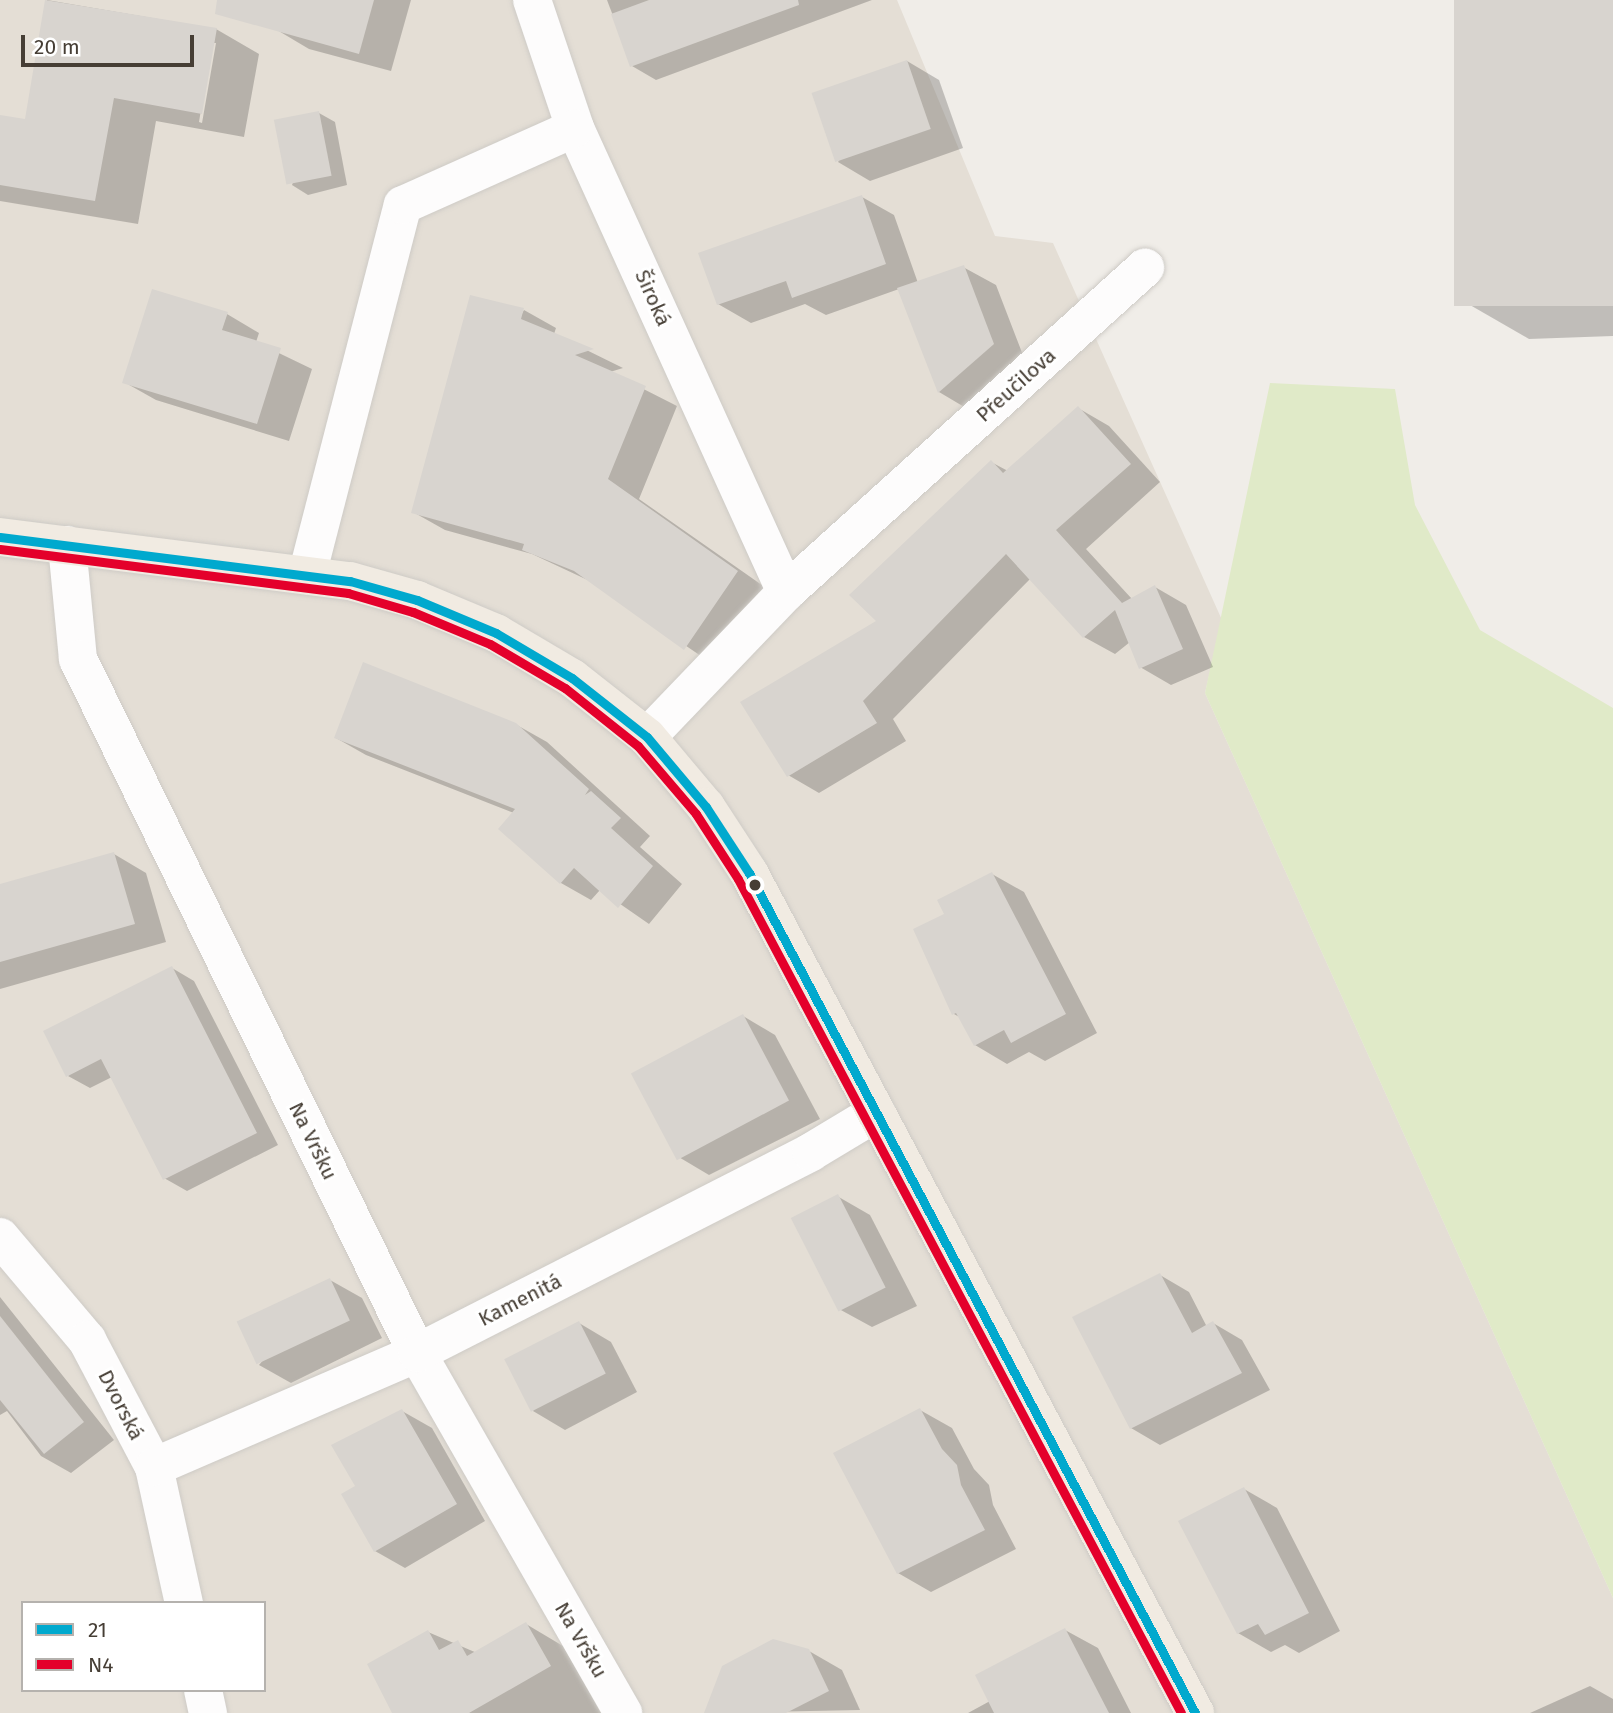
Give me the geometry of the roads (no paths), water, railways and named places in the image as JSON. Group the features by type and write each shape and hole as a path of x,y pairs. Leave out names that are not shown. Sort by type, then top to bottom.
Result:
{"main road":[{"path":"0,537 350,581 418,600 496,633 572,678 647,737 706,807 749,873 1195,1713"}],"street":[{"name":"Široká","path":"532,0 575,128 786,592"},
{"path":"307,575 403,205 575,128"},
{"name":"Přeučilova","path":"647,737 786,592 1145,268"},
{"name":"Na Vršku","path":"66,545 78,659 416,1353 623,1713"},
{"name":"Kamenitá","path":"154,1467 416,1353 811,1152 876,1113"},
{"name":"Dvorská","path":"0,1237 88,1340 154,1467 184,1601"},
{"path":"203,1692 208,1713"}]}
